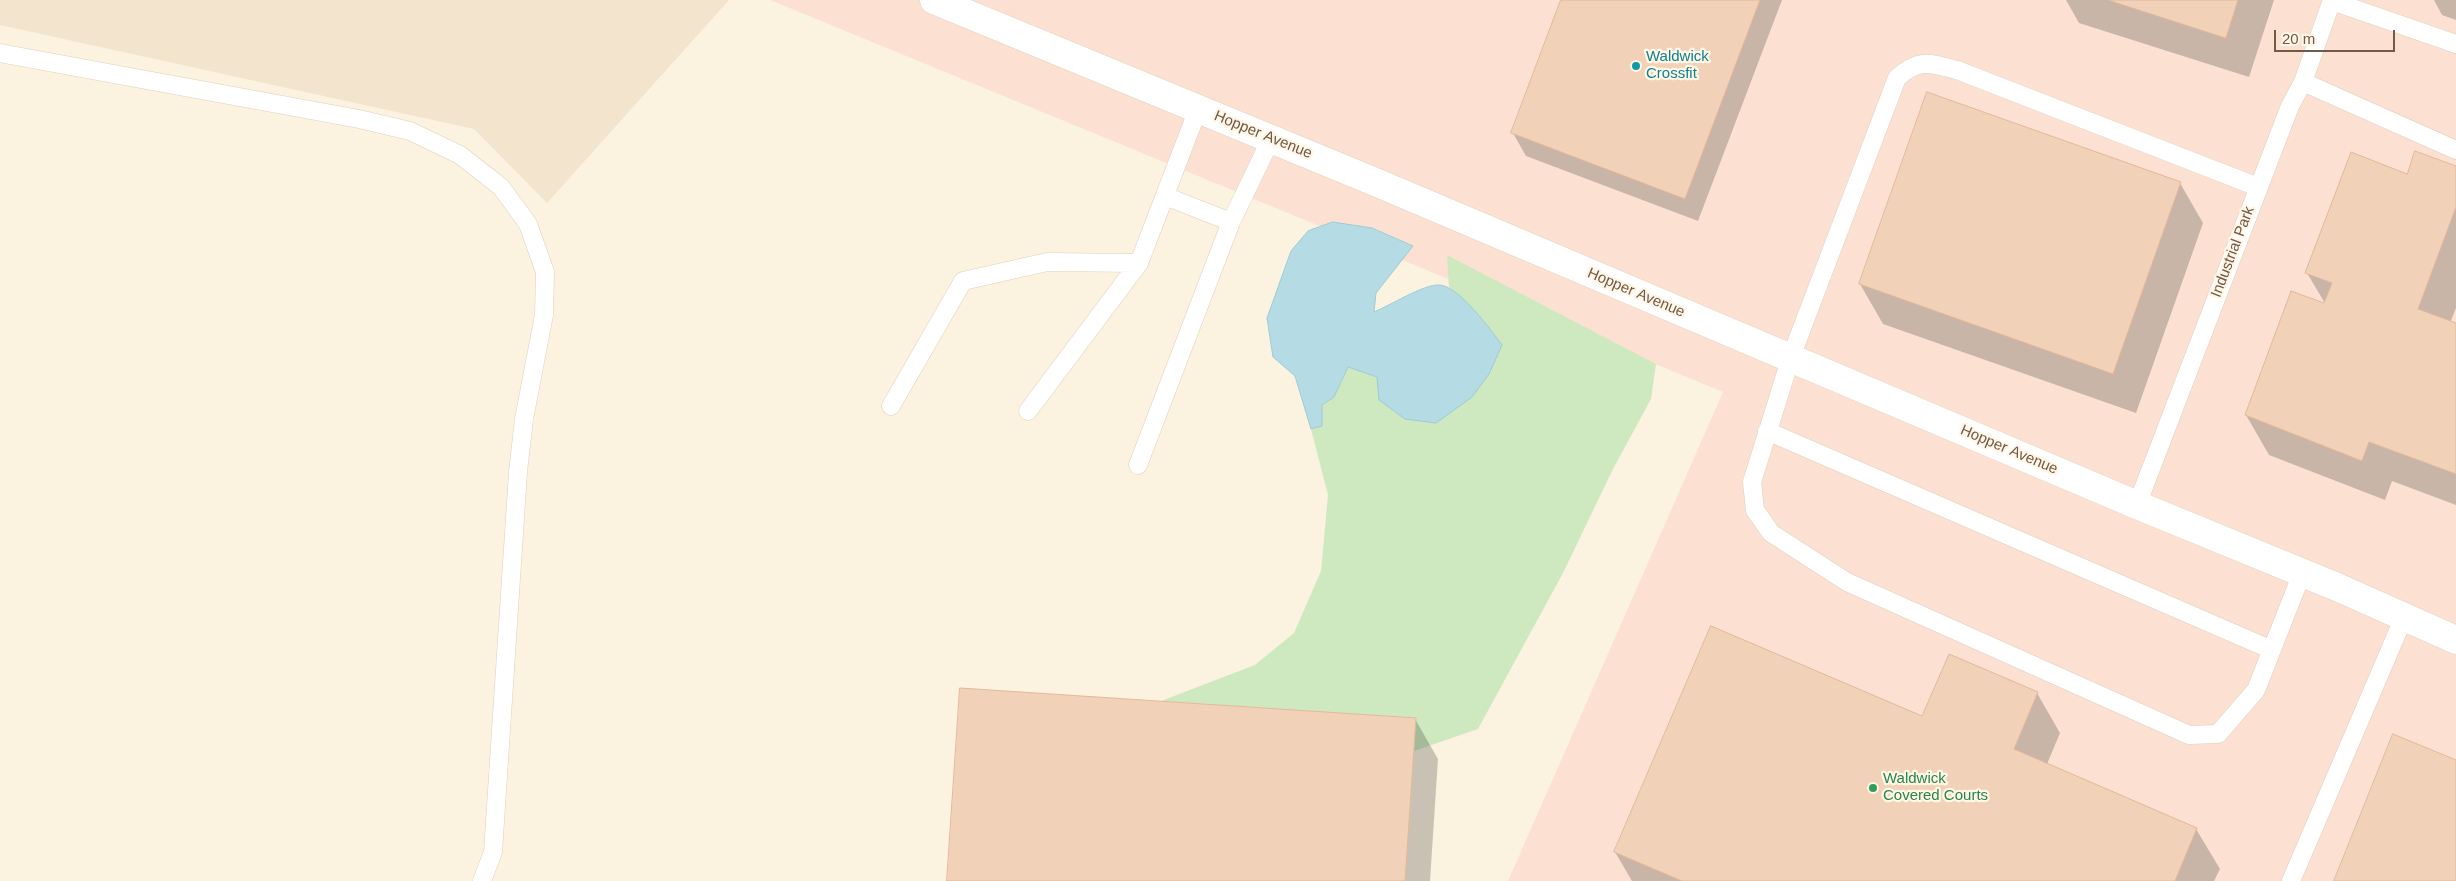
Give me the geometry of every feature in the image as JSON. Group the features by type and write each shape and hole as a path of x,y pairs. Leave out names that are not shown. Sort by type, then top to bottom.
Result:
{"street":[{"name":"Hopper Avenue","path":"934,0 1791,357 2137,505 2337,587 2456,640"}],"lane":[{"path":"2332,0 2456,44"},
{"name":"Industrial Park","path":"2137,505 2258,187 2290,106 2303,82 2332,0"},
{"path":"0,53 359,119 410,131 460,155 501,187 528,224 545,272 544,315 524,419 518,472 493,852 482,881"},
{"path":"2258,187 1958,70 1931,63 1910,66 1897,78 1791,357 1752,482 1755,510 1771,533 1847,582 2190,735 2218,734 2256,690 2302,573"},
{"path":"2303,82 2456,150"},
{"path":"1028,411 1139,263 1198,109"},
{"path":"1138,465 1231,222 1271,139"},
{"path":"1165,196 1231,222"},
{"path":"890,406 963,281 1047,262 1139,263"},
{"path":"1768,431 2272,650"},
{"path":"2292,881 2404,617"}],"shaded area":[{"path":"0,0 729,0 547,203 474,129 0,25"},
{"path":"770,0 2456,0 2456,881 1508,881 1723,392"}],"green space":[{"path":"1447,255 1656,364 1651,399 1613,469 1563,573 1478,729 1414,751 1416,718 1161,701 1255,665 1294,633 1321,571 1328,495 1311,429 1322,426 1322,405 1334,397 1348,367 1377,377 1483,320 1449,287"}],"water":[{"path":"1333,222 1372,228 1413,246 1376,293 1374,312 1425,288 1439,285 1447,287 1473,309 1502,345 1489,374 1472,397 1436,423 1405,419 1379,400 1377,377 1348,367 1334,397 1322,405 1322,426 1311,429 1295,376 1273,357 1267,318 1291,251 1308,231"}],"building":[{"name":"Waldwick Crossfit","path":"1561,0 1760,0 1685,199 1511,133"},
{"path":"2108,0 2238,0 2226,38"},
{"path":"1927,92 2181,182 2113,374 1859,284"},
{"path":"2415,151 2456,166 2456,207 2418,309 2456,323 2456,474 2369,442 2362,461 2245,415 2291,291 2324,303 2332,283 2305,273 2351,152 2407,174"},
{"name":"Waldwick Covered Courts","path":"1711,626 1922,716 1949,654 2038,692 2014,749 2197,828 2175,881 1682,881 1614,852"},
{"path":"960,688 1416,718 1405,881 947,881"},
{"path":"2393,734 2456,760 2456,881 2334,881"}],"place":[{"name":"Waldwick Crossfit","path":"1636,66"},
{"name":"Waldwick Covered Courts","path":"1873,788"}]}
